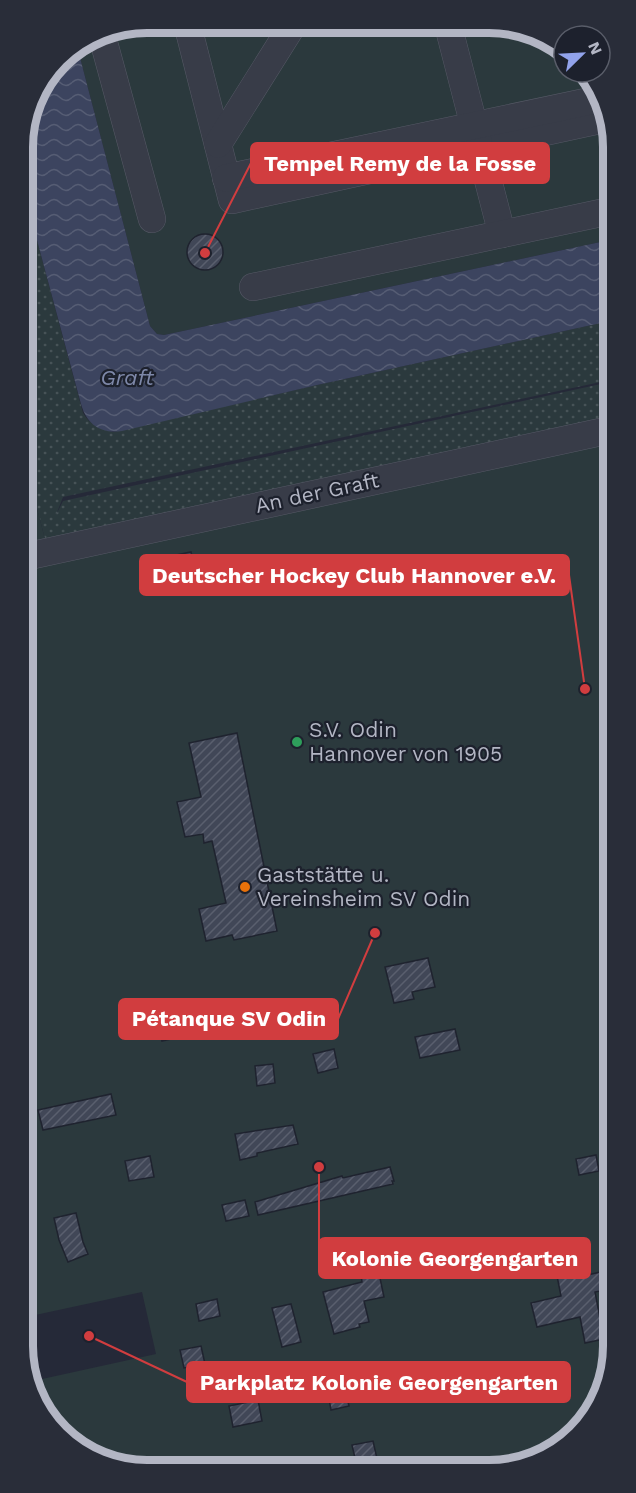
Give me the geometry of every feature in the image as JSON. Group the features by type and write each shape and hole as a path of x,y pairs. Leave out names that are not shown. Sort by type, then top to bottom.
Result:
{"street":[{"path":"190,33 232,200 476,136 593,101"},
{"path":"218,144 288,33"},
{"path":"450,33 502,234"},
{"path":"104,42 152,219"},
{"path":"476,136 599,119"},
{"path":"254,287 603,212"},
{"name":"An der Graft","path":"33,555 603,432"}],"shaded area":[{"path":"140,33 496,33 526,39 552,52 552,84 584,84 588,90 599,117 602,132 603,241 164,335 157,334 150,326 79,55 84,52 110,39"},
{"path":"33,226 83,413 96,426 113,432 603,323 603,381 63,497 56,515 63,501 603,384 603,425 45,539 33,493"},
{"path":"603,443 603,1353 597,1383 588,1403 564,1432 546,1445 519,1456 489,1460 140,1460 110,1454 84,1441 61,1421 48,1403 38,1380 156,1354 142,1292 33,1315 33,565"},
{"path":"33,493 45,539 33,542"}],"water":[{"name":"Graft","path":"79,55 150,326 157,334 164,335 603,241 603,323 317,385 122,431 108,431 91,423 81,404 33,225 33,140 37,117 52,84 66,66"}],"building":[{"path":"205,234 218,239 223,252 218,265 205,270 192,265 187,252 192,239"},
{"path":"191,552 195,570 156,579 152,560"},
{"name":"Gaststätte u. Vereinsheim SV Odin","path":"237,733 277,931 234,940 232,935 206,941 199,909 226,903 212,841 204,843 203,834 185,837 177,802 201,797 189,743"},
{"path":"428,958 435,987 412,992 414,999 394,1003 385,967"},
{"path":"178,1013 184,1036 162,1041 157,1018"},
{"path":"455,1029 460,1050 420,1058 415,1037"},
{"path":"334,1049 338,1068 318,1073 313,1054"},
{"path":"273,1064 275,1083 257,1086 255,1066"},
{"path":"111,1094 116,1115 43,1130 38,1110"},
{"path":"293,1125 298,1144 257,1153 257,1156 240,1160 235,1134"},
{"path":"596,1155 599,1171 579,1175 576,1159"},
{"path":"150,1156 154,1177 129,1181 125,1161"},
{"path":"390,1167 393,1184 258,1215 255,1202 342,1176 343,1178"},
{"path":"245,1200 249,1216 226,1221 222,1205"},
{"path":"76,1213 88,1254 68,1262 59,1240 54,1218"},
{"path":"377,1264 384,1297 364,1301 369,1322 359,1324 360,1327 334,1334 323,1292 362,1282 360,1268"},
{"path":"577,1267 579,1277 603,1271 603,1290 595,1292 603,1339 585,1343 580,1317 537,1327 531,1303 561,1296 556,1271"},
{"path":"217,1299 220,1316 199,1321 196,1304"},
{"path":"291,1304 301,1342 282,1347 272,1308"},
{"path":"201,1346 205,1364 184,1368 180,1350"},
{"path":"344,1385 349,1406 331,1410 327,1388"},
{"path":"258,1400 262,1421 233,1427 229,1406"},
{"path":"373,1441 377,1460 355,1460 352,1445"}],"place":[{"name":"Tempel Remy de la Fosse","path":"205,253"},
{"name":"Deutscher Hockey Club Hannover e.V.","path":"585,689"},
{"name":"S.V. Odin Hannover von 1905","path":"297,742"},
{"name":"Gaststätte u. Vereinsheim SV Odin","path":"245,887"},
{"name":"Pétanque SV Odin","path":"375,933"},
{"name":"Kolonie Georgengarten","path":"319,1167"},
{"name":"Parkplatz Kolonie Georgengarten","path":"89,1336"}]}
